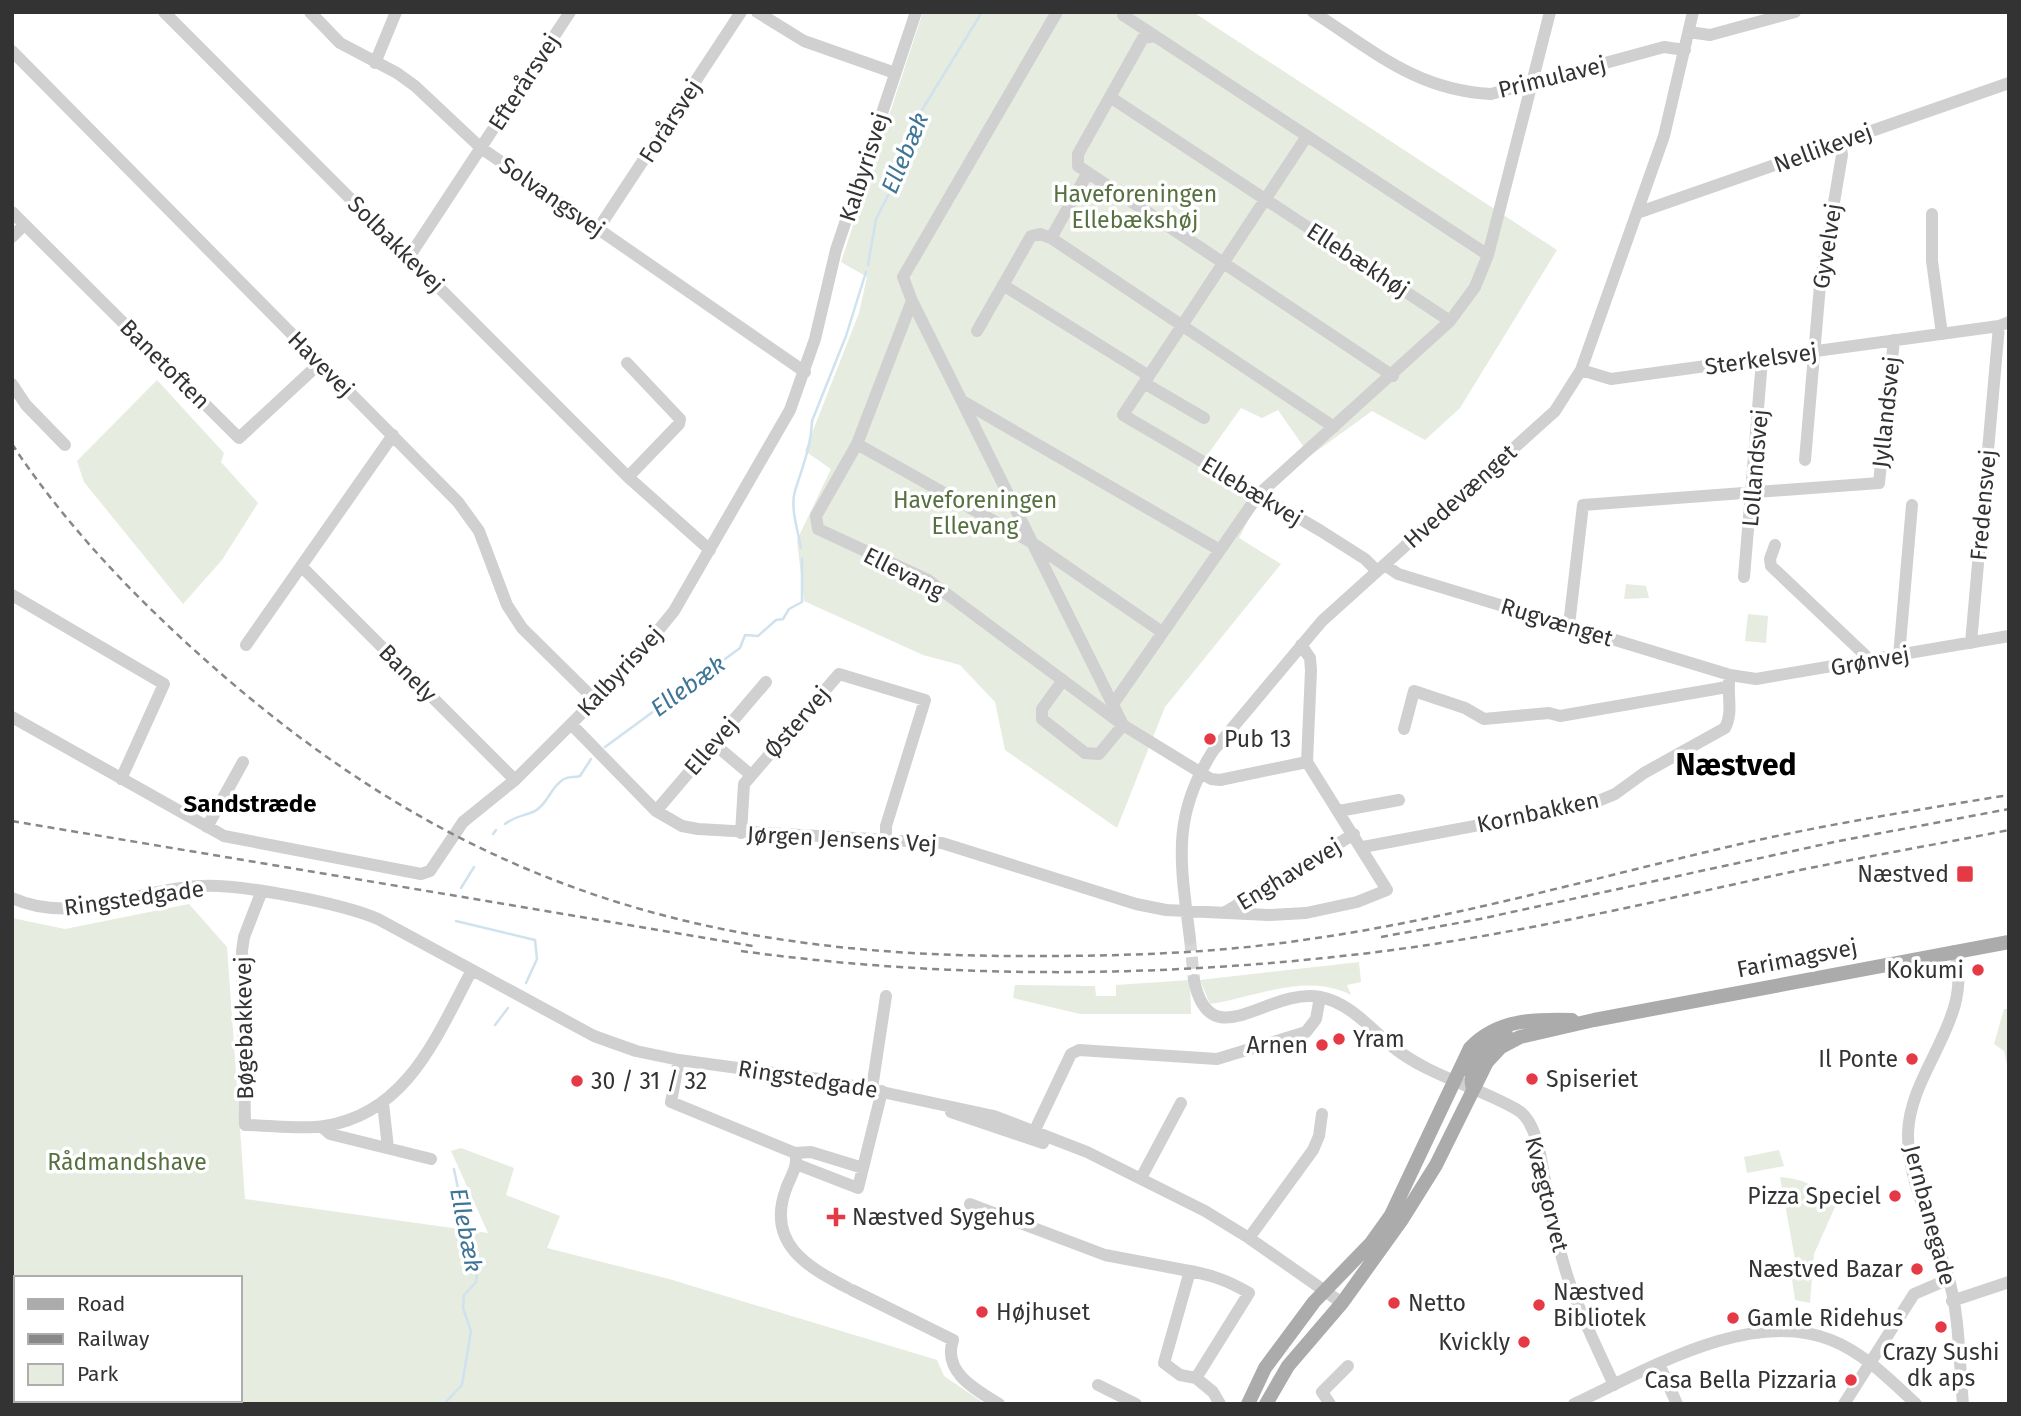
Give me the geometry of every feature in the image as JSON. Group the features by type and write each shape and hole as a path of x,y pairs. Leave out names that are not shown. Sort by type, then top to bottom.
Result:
{"main road":[{"name":"Farimagsvej","path":"1266,1404 1288,1366 1342,1303 1436,1165 1488,1062 1501,1047 1520,1037 1594,1020 2009,942"},
{"name":"Farimagsvej","path":"1248,1404 1265,1368 1323,1291 1371,1243 1391,1215 1470,1048 1482,1035 1505,1025 1544,1020 1594,1020"},
{"path":"1474,1091 1473,1067 1486,1046 1505,1034 1544,1020"},
{"path":"1417,1192 1456,1108 1458,1091 1454,1080"}],"street":[{"name":"Solbakkevej","path":"164,12 628,477 710,550"},
{"name":"Solvangsvej","path":"310,12 340,43 397,72 415,86 481,148 805,372"},
{"path":"375,63 396,12"},
{"name":"Efterårsvej","path":"409,257 570,12"},
{"name":"Forårsvej","path":"598,229 741,12"},
{"path":"757,12 804,41 895,73"},
{"name":"Kalbyrisvej","path":"12,717 207,827 242,842 421,874 430,871 463,822 515,780 595,700 635,659 674,611 790,410 805,372 836,250 916,12"},
{"name":"Ellevang","path":"1057,12 903,277 912,301 1123,725"},
{"name":"Primulavej","path":"1313,12 1415,77 1438,87 1491,94 1664,47 1685,50"},
{"path":"1113,704 1218,549 1259,495 1393,376 1450,321 1475,287 1500,212 1550,12"},
{"name":"Hvedevænget","path":"1190,939 1181,833 1186,808 1199,773 1213,751 1322,621 1555,411 1581,370 1664,136 1692,12"},
{"path":"1689,32 1710,35 1795,12"},
{"path":"1123,15 1488,254"},
{"path":"1155,36 1143,38 1078,154 1078,166 1393,376"},
{"name":"Havevej","path":"12,51 458,502 478,531 507,605 522,628 595,700"},
{"name":"Nellikevej","path":"1637,214 2009,83"},
{"name":"Ellebækhøj","path":"1110,97 1450,321"},
{"path":"1147,380 1307,136"},
{"name":"Gyvelvej","path":"1805,460 1820,285 1842,155 1840,142"},
{"path":"1051,238 1087,174"},
{"name":"Banetoften","path":"12,212 239,438 320,363"},
{"path":"1932,214 1932,261 1942,334"},
{"path":"12,237 24,225"},
{"path":"977,331 1031,236 1040,234 1051,238 1334,427"},
{"path":"1003,285 1205,418"},
{"name":"Ellevang","path":"912,301 857,444 816,516 818,529 928,580 1123,725 1199,773"},
{"name":"Sterkelsvej","path":"1581,370 1611,379 1762,360 2004,324"},
{"name":"Fredensvej","path":"1971,643 2004,324"},
{"name":"Jyllandsvej","path":"1753,492 1879,483 1894,340"},
{"name":"Lollandsvej","path":"1744,577 1762,360"},
{"path":"627,363 680,419 679,424 628,477"},
{"name":"Ellebækvej","path":"1147,380 1124,415 1381,568"},
{"path":"12,384 26,405 65,445"},
{"path":"964,402 1218,549"},
{"path":"246,645 393,435"},
{"name":"Ellevang","path":"857,444 1031,541 1162,632"},
{"path":"1569,625 1583,505 1753,492"},
{"path":"1899,656 1912,505"},
{"path":"1775,545 1770,558 1771,566 1866,655 1866,662"},
{"name":"Banely","path":"301,566 515,780"},
{"name":"Rugvænget","path":"1381,568 1569,625 1729,681"},
{"path":"12,595 164,684 121,779"},
{"name":"Grønvej","path":"1729,681 1766,678 1866,662 2009,636"},
{"path":"1301,645 1310,658 1311,670 1307,762 1363,847"},
{"name":"Østervej","path":"741,833 742,795 751,775 839,674 925,700 886,825 886,839"},
{"path":"1063,680 1041,714 1042,719 1084,753 1099,754 1123,725"},
{"path":"1404,729 1414,691 1465,708 1484,719 1549,713 1560,716 1729,681"},
{"name":"Kornbakken","path":"1363,847 1591,804 1615,793 1644,773 1725,728 1730,719 1729,681"},
{"name":"Ellevej","path":"656,811 766,682"},
{"name":"Jørgen Jensens Vej","path":"571,724 656,811 682,826 741,833 920,840 964,848 1136,904 1186,912 1306,913 1357,902 1387,890 1363,847"},
{"path":"713,743 751,775"},
{"path":"207,827 243,762"},
{"path":"1199,773 1220,780 1307,762"},
{"path":"1339,811 1399,800"},
{"name":"Enghavevej","path":"1224,913 1354,834"},
{"name":"Ringstedgade","path":"12,898 34,906 71,909 202,886 261,893 366,914 594,1036 636,1051 679,1060 877,1089 984,1113 1034,1132 1141,1178 1249,1238 1342,1303"},
{"name":"Bøgebakkevej","path":"261,893 244,937 242,951 245,1125 322,1127"},
{"name":"Jernbanegade","path":"1954,951 1959,978 1954,1010 1916,1092 1908,1130 1911,1163 1949,1279 1962,1404"},
{"path":"322,1127 344,1122 383,1103 418,1068 472,970"},
{"path":"1194,980 1198,1000 1205,1011 1215,1017 1227,1018 1289,998 1320,997 1339,1004 1418,1064 1454,1080"},
{"path":"679,1060 671,1102 858,1188 875,1121 886,996"},
{"path":"1034,1132 1071,1054 1079,1050 1217,1059 1306,1032 1316,1018 1320,997"},
{"name":"Kvægtorvet","path":"1454,1080 1520,1111 1532,1129 1569,1280 1614,1385"},
{"path":"919,1099 981,1124 1113,1166"},
{"path":"383,1103 388,1148"},
{"path":"1141,1178 1181,1103"},
{"path":"1249,1238 1313,1150 1320,1136 1322,1114"},
{"path":"322,1127 330,1134 431,1159"},
{"path":"796,1158 811,1152 863,1168"},
{"path":"796,1158 782,1203 786,1238 804,1264 953,1340 950,1357 961,1377 999,1404"},
{"path":"970,1204 1105,1255 1222,1277 1249,1293 1196,1378"},
{"path":"1190,1271 1164,1363 1181,1375 1196,1378 1213,1392 1220,1404"},
{"path":"1844,1404 1914,1294 1949,1279"},
{"path":"1952,1301 2009,1282"},
{"path":"1574,1404 1704,1346 1765,1330 1829,1339 1871,1363 1916,1404"},
{"path":"1659,1364 1677,1404"},
{"path":"1330,1404 1322,1392 1348,1366"},
{"path":"1098,1385 1136,1404"}],"green space":[{"name":"Haveforeningen Ellebækshøj","path":"923,12 1193,12 1557,250 1460,408 1425,440 1372,411 1310,456 1278,410 1262,418 1241,408 1198,468 1259,499 1239,538 1281,564 1165,707 1117,828 1005,750 995,702 960,665 923,655 804,601 797,540 831,469 805,451 859,313 867,277 841,262"},
{"path":"157,380 224,453 221,462 258,503 222,560 183,604 84,482 77,461"},
{"path":"1626,584 1646,586 1649,598 1624,599"},
{"path":"1748,614 1768,616 1766,643 1745,641"},
{"name":"Rådmandshave","path":"189,904 227,947 245,1199 488,1233 451,1151 461,1148 514,1168 506,1195 560,1216 547,1248 669,1279 937,1360 944,1376 985,1404 12,1404 12,918 65,929"},
{"path":"1359,962 1361,982 1347,985 1351,995 1334,988 1299,986 1210,1004 1200,980"},
{"path":"1190,980 1191,1014 1080,1014 1013,998 1015,985 1095,986 1096,996 1116,996 1116,985"},
{"path":"2004,1009 2009,1009 2009,1074 2004,1051 1994,1044"},
{"path":"1779,1150 1784,1166 1747,1173 1744,1157"},
{"path":"1780,1177 1811,1185 1824,1194 1835,1207 1814,1254 1810,1303 1795,1300 1791,1272 1795,1259"}],"waterway":[{"name":"Ellebæk","path":"868,265 876,219 898,176 914,123 982,12"},
{"name":"Ellebæk","path":"801,548 794,512 795,491 808,449 812,421 846,336 866,272"},
{"name":"Ellebæk","path":"605,747 740,648 745,635 758,636 776,620 783,619 789,609 802,602 802,559"},
{"name":"Ellebæk","path":"505,824 540,808 559,782 580,776 591,759"},
{"name":"Ellebæk","path":"493,834 496,830"},
{"name":"Ellebæk","path":"461,888 474,867"},
{"name":"Ellebæk","path":"456,921 535,940 537,959 526,983"},
{"name":"Ellebæk","path":"495,1025 508,1008"},
{"name":"Ellebæk","path":"444,1404 462,1385 471,1331 463,1308 464,1295 476,1282 477,1272 468,1258 469,1242 454,1169"}],"tunnel":[{"path":"1190,939 1194,980"}],"railway":[{"path":"12,444 84,539 139,597 226,678 319,751 412,812 506,860 603,898 704,925 808,943 919,953 1105,955 1242,948 1421,920 1781,835 2009,795"},
{"path":"1381,937 1480,919 1839,841 2009,809"},
{"path":"12,821 753,946"},
{"path":"741,951 900,967 979,971 1139,971 1298,961 1484,936 1800,870 2009,830"}],"place":[{"name":"Pub 13","path":"1210,739"},
{"name":"Næstved","path":"1965,874"},
{"name":"Kokumi","path":"1978,970"},
{"name":"Yram","path":"1339,1039"},
{"name":"Arnen","path":"1322,1045"},
{"name":"Il Ponte","path":"1912,1059"},
{"name":"Spiseriet","path":"1532,1079"},
{"name":"30 / 31 / 32","path":"577,1081"},
{"name":"Pizza Speciel","path":"1895,1196"},
{"name":"Næstved Sygehus","path":"836,1217"},
{"name":"Næstved Bazar","path":"1917,1269"},
{"name":"Netto","path":"1394,1303"},
{"name":"Næstved Bibliotek","path":"1539,1305"},
{"name":"Højhuset","path":"982,1312"},
{"name":"Gamle Ridehus","path":"1733,1318"},
{"name":"Crazy Sushi dk aps","path":"1941,1327"},
{"name":"Kvickly","path":"1524,1342"},
{"name":"Casa Bella Pizzaria","path":"1851,1380"}],"district":[{"name":"Næstved","path":"1736,765"},
{"name":"Sandstræde","path":"250,804"}],"park label":[{"name":"Haveforeningen Ellevang","path":"975,513"}]}
